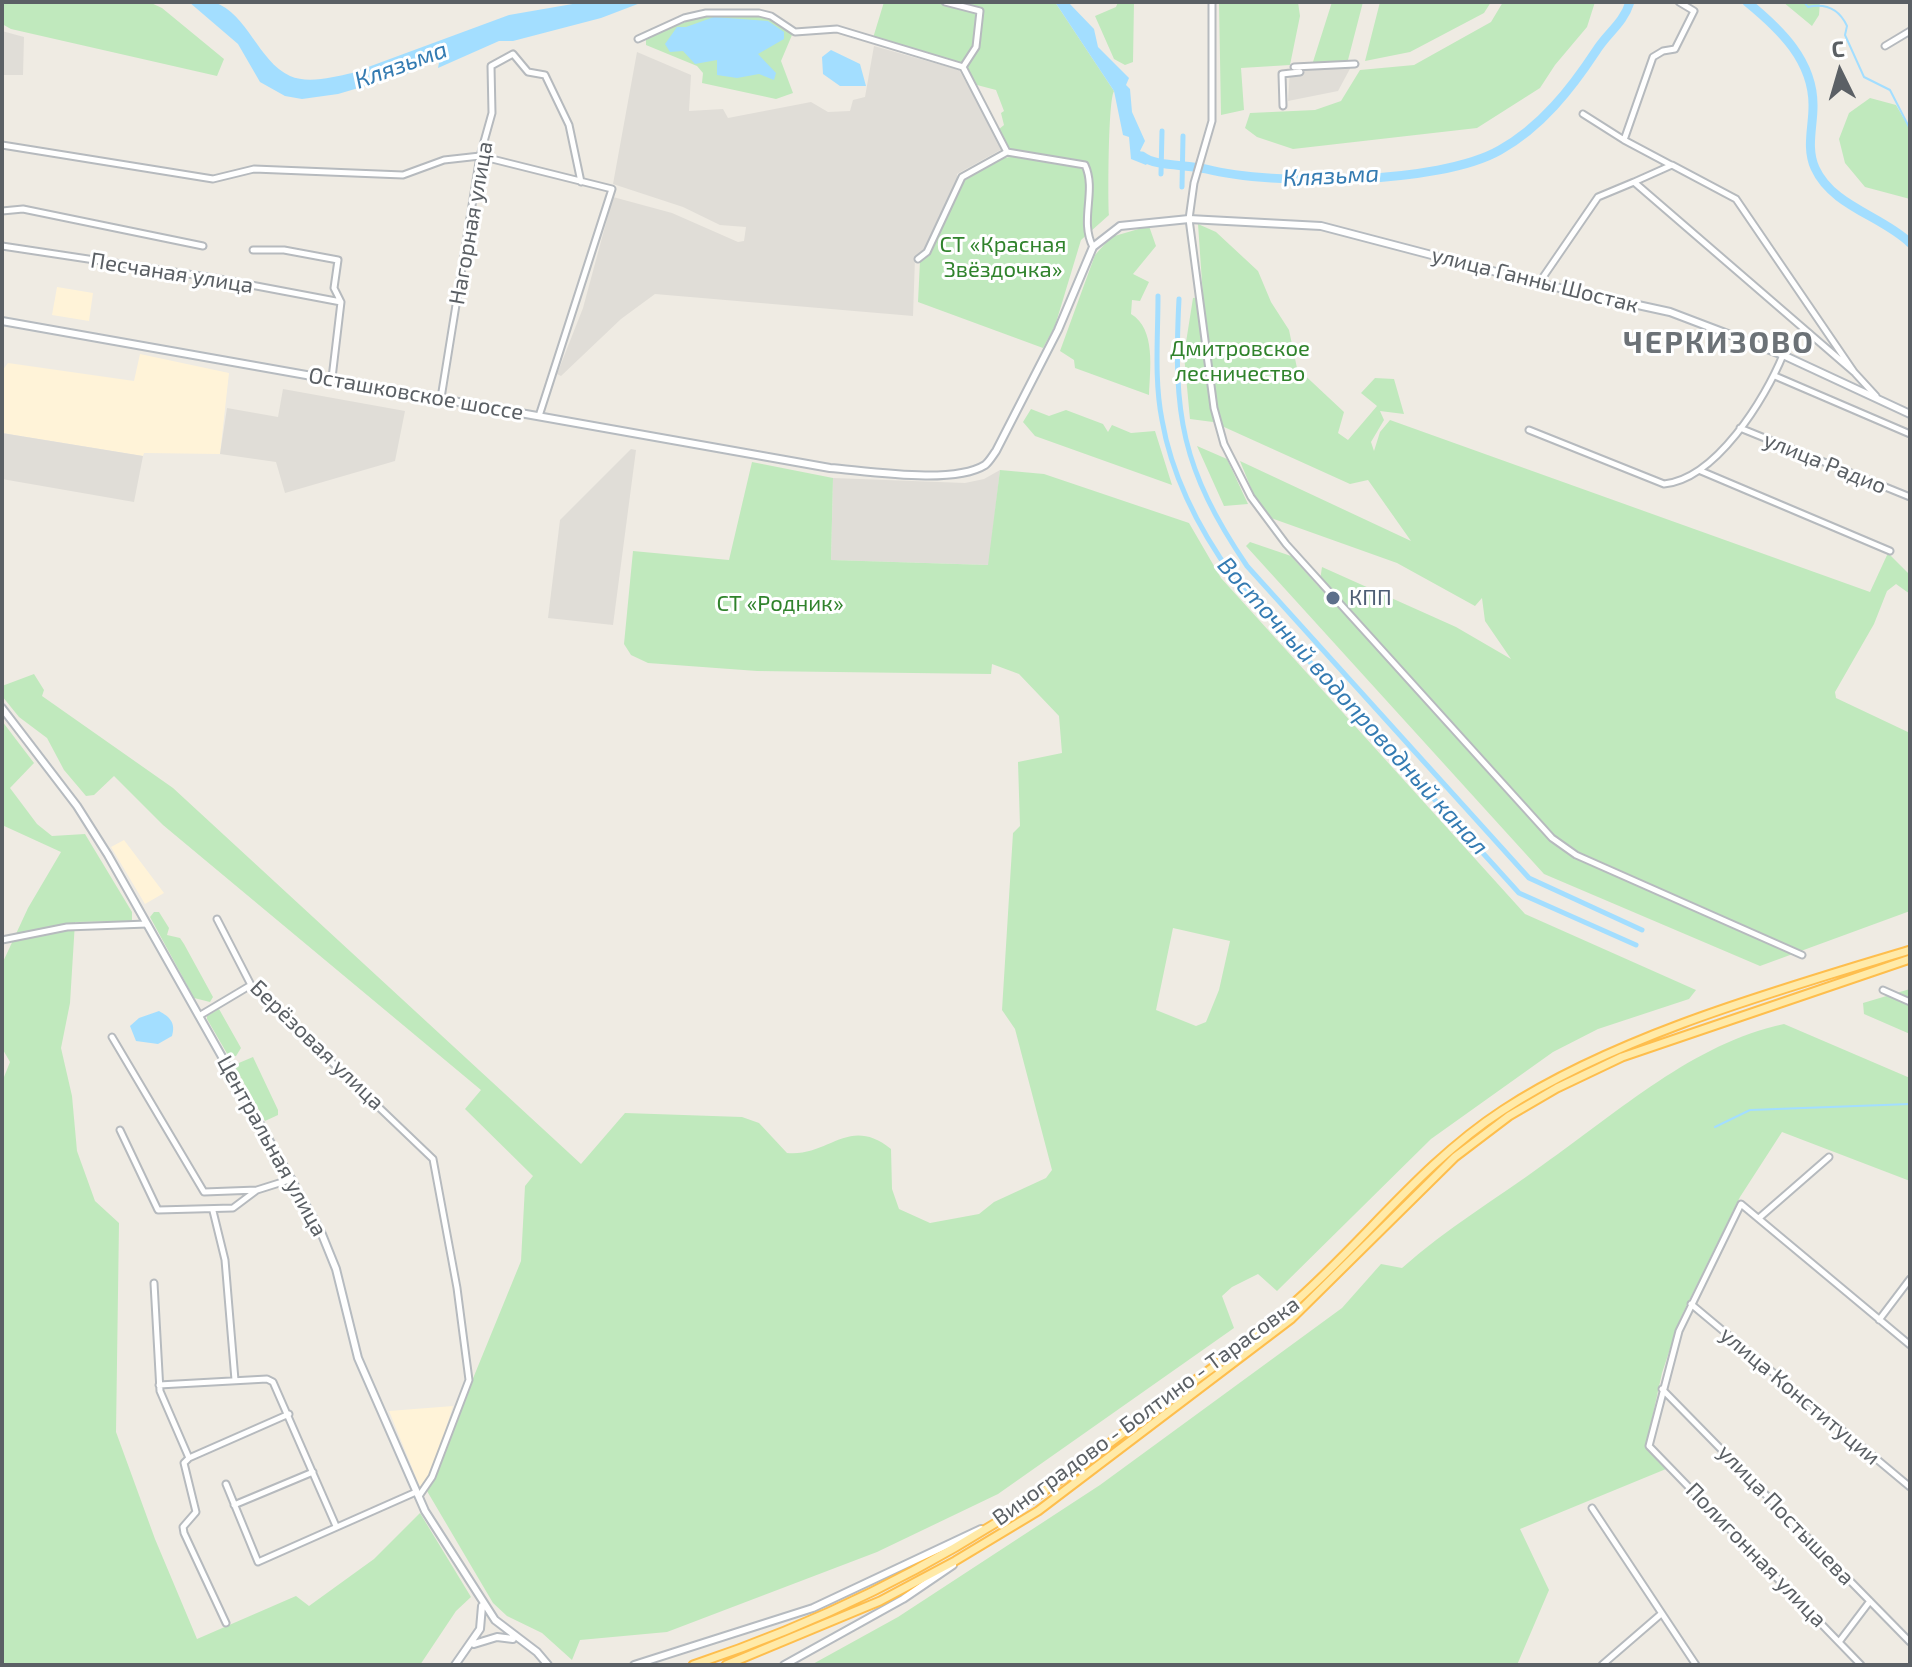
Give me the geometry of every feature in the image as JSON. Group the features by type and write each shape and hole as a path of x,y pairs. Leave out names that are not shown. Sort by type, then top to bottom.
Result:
{"main road":[{"name":"улица Ганны Шостак","path":"1093,247 1120,226 1189,219 1321,226 1539,283 1670,312 1783,355 1910,414"},
{"name":"Осташковское шоссе","path":"2,321 830,468 928,475 965,472 986,465 1058,330 1093,247"},
{"name":"Центральная улица","path":"2,708 91,827 292,1179 332,1259 358,1358 417,1495 495,1620 548,1664"},
{"name":"Виноградово - Болтино - Тарасовка","path":"693,1665 795,1627 877,1589 1002,1519 1284,1312 1448,1151 1501,1111 1552,1081 1618,1049 1910,950"},
{"name":"Виноградово - Болтино - Тарасовка","path":"726,1665 880,1601 1038,1511 1291,1319 1444,1167 1509,1116 1622,1057 1910,959"},
{"path":"634,1665 813,1608 1002,1519"},
{"path":"784,1665 903,1599 975,1549"},
{"path":"455,1665 480,1629 483,1609 480,1598"},
{"path":"464,1652 487,1639 520,1641"}],"street":[{"path":"945,2 980,11 976,47 963,67"},
{"path":"1212,2 1209,132 1194,183 1189,219 1214,408 1224,444 1251,497 1320,583 1552,838 1576,855 1802,955"},
{"path":"1624,140 1653,57 1675,49 1693,18 1694,11 1679,2"},
{"path":"638,39 684,18 706,13 759,13 771,16 795,32 837,29 963,67 1007,152"},
{"path":"1885,46 1910,31"},
{"name":"Нагорная улица","path":"441,398 480,156 492,113 491,66 515,54 528,72 545,75 569,125 581,182"},
{"path":"1294,67 1355,64"},
{"path":"1283,106 1282,74 1300,72"},
{"path":"1583,114 1624,140 1736,199 1854,372"},
{"path":"2,145 213,179 254,169 403,175 444,160 480,156 612,189 539,416"},
{"path":"918,259 927,252 962,177 1007,152 1085,165 1090,176 1086,230 1093,247"},
{"path":"1539,283 1598,197 1672,165"},
{"path":"1634,182 1854,372 1877,397"},
{"path":"2,211 23,209 203,246"},
{"name":"Песчаная улица","path":"2,246 214,278 341,302"},
{"path":"253,250 284,250 338,260 334,288 341,302 332,378"},
{"path":"1529,430 1664,484 1684,481 1701,471 1740,428 1774,376 1783,355"},
{"path":"1774,376 1910,434"},
{"name":"улица Радио","path":"1740,428 1910,497"},
{"path":"1701,471 1890,551"},
{"name":"Берёзовая улица","path":"217,919 251,985 433,1159 457,1288 469,1380 432,1477 417,1495"},
{"path":"2,940 67,927 147,924"},
{"path":"199,1016 251,985"},
{"path":"1883,990 1910,1002"},
{"path":"112,1037 204,1192 257,1190 292,1179"},
{"path":"120,1130 158,1210 213,1211 233,1208 257,1190"},
{"path":"1759,1218 1829,1157"},
{"path":"1662,1388 1691,1304 1744,1204 1910,1345"},
{"path":"213,1211 225,1260 235,1380"},
{"path":"1879,1320 1910,1279"},
{"path":"154,1283 159,1385 189,1458"},
{"name":"улица Конституции","path":"1691,1304 1910,1487"},
{"path":"159,1385 235,1380 273,1382 336,1526"},
{"name":"Полигонная улица","path":"1662,1388 1649,1446 1861,1665"},
{"name":"улица Постышева","path":"1662,1388 1910,1642"},
{"path":"226,1623 184,1533 183,1527 196,1512 184,1463 189,1458 289,1414"},
{"path":"234,1505 313,1472"},
{"path":"226,1484 258,1562 336,1526 417,1495"},
{"path":"1592,1508 1696,1665"},
{"path":"1839,1642 1870,1601"},
{"path":"1602,1665 1661,1614"}],"shaded area":[{"path":"2,31 24,37 23,75 2,75"},
{"path":"874,46 959,70 1004,148 957,174 958,181 926,249 915,258 913,316 655,294 621,319 561,376 557,374 583,308 613,197 672,213 738,242 744,241 746,227 720,225 683,207 613,184 637,52 691,75 689,111 723,109 728,118 811,102 828,112 850,111 853,100 865,97"},
{"path":"1352,65 1338,91 1288,101 1290,71"},
{"path":"57,287 93,293 89,321 52,315"},
{"path":"140,354 229,373 220,454 144,453 143,456 2,433 2,371 8,363 134,381"},
{"path":"283,389 405,411 395,461 285,493 276,462 220,454 227,408 278,417"},
{"path":"2,433 143,456 134,502 2,479"},
{"path":"631,449 636,450 613,625 548,618 560,520"},
{"path":"1000,470 989,565 831,560 833,478 965,483 984,479"},
{"path":"124,840 164,893 145,904 111,847"},
{"path":"453,1406 431,1475 420,1487 389,1411"}],"green space":[{"path":"3,2 149,2 162,8 224,59 217,76 11,29 2,24"},
{"name":"СТ «Красная Звёздочка»","path":"884,2 1055,2 1114,91 1110,130 1109,215 1081,240 1055,326 1043,348 918,302 920,261 931,252 965,177 1004,158 1016,156 1018,150 1010,149 998,130 1004,125 1001,113 1004,111 996,90 977,85 965,64 873,38"},
{"path":"1118,2 1134,2 1133,62 1125,65 1114,59 1095,16 1116,7"},
{"path":"1219,2 1298,2 1300,16 1290,65 1241,68 1244,110 1221,115"},
{"path":"1332,2 1363,2 1348,60 1312,65"},
{"path":"1380,2 1491,2 1484,13 1410,52 1365,61"},
{"path":"1503,2 1595,2 1587,27 1540,88 1477,128 1293,149 1257,137 1245,128 1250,113 1315,110 1341,101 1360,70 1414,65 1491,22"},
{"path":"1783,2 1820,2 1819,15 1812,26"},
{"path":"760,15 778,21 792,35 781,61 793,93 776,99 702,83 703,73 697,66 646,45 646,37 701,16"},
{"path":"1870,98 1896,105 1910,129 1910,199 1865,187 1845,163 1839,139 1849,113"},
{"name":"Дмитровское лесничество","path":"1198,224 1216,232 1258,271 1271,302 1289,330 1297,368 1344,412 1338,433 1348,440 1377,406 1361,393 1375,378 1394,379 1404,414 1380,411 1384,420 1371,442 1374,451 1380,432 1390,420 1870,592 1888,553 1910,575 1910,594 1896,584 1887,591 1874,624 1835,692 1836,698 1910,733 1910,911 1760,966 1544,874 1246,546 1250,542 1291,556 1319,587 1322,567 1456,627 1511,659 1485,621 1482,598 1475,606 1397,563 1271,518 1255,498 1240,461 1411,541 1368,480 1350,484 1213,422 1190,419 1184,355 1193,298 1203,297"},
{"path":"1149,226 1156,246 1133,274 1149,282 1140,301 1132,300 1131,314 1139,321 1148,339 1149,395 1075,368 1074,360 1060,351 1095,255 1111,237"},
{"path":"1031,409 1049,416 1066,410 1103,424 1108,432 1112,425 1131,433 1155,431 1172,485 1035,436 1023,422"},
{"path":"1197,446 1227,459 1248,504 1224,506"},
{"name":"СТ «Родник»","path":"752,462 833,478 831,560 988,565 1000,470 1044,474 1189,523 1221,578 1525,914 1696,990 1689,999 1598,1029 1553,1052 1431,1139 1277,1291 1258,1274 1232,1287 1222,1296 1234,1328 998,1494 877,1552 667,1632 580,1640 572,1660 542,1633 507,1616 493,1603 427,1491 521,1261 525,1186 533,1176 465,1109 481,1090 163,825 114,776 94,795 86,796 64,770 47,738 19,717 2,696 2,686 34,674 44,690 42,696 173,788 581,1164 625,1113 742,1117 759,1123 787,1153 802,1153 851,1136 876,1140 891,1149 892,1189 899,1209 930,1223 979,1214 994,1202 1046,1178 1052,1170 1015,1029 1002,1010 1013,833 1020,826 1018,762 1062,753 1059,716 1019,674 992,664 991,674 757,671 648,663 631,655 624,644 633,551 729,560","holes":["1173,928 1230,941 1219,990 1206,1022 1196,1026 1156,1010"]},
{"path":"2,721 34,763 10,788 37,824 52,836 85,834 132,912 132,921 75,922 70,1003 61,1048 72,1096 77,1151 95,1201 119,1223 116,1432 155,1539 197,1639 296,1596 309,1606 374,1559 420,1513 471,1597 456,1611 420,1665 2,1665 2,1082 10,1062 2,1048 2,964 28,908 61,852 2,825"},
{"path":"154,912 159,912 169,928 167,935 180,938 184,944 213,997 210,1002 194,998 150,917"},
{"path":"1910,989 1910,1034 1864,1014 1863,1003"},
{"path":"219,1009 241,1048 236,1056 229,1057 207,1019"},
{"path":"1784,1024 1910,1078 1910,1181 1782,1132 1740,1197 1680,1319 1662,1373 1646,1446 1666,1469 1520,1529 1549,1590 1517,1665 811,1665 898,1617 1100,1485 1342,1308 1381,1264 1402,1268 1454,1227 1688,1063 1750,1034"},
{"path":"253,1057 278,1110 278,1115 265,1121 234,1065"}],"water":[{"path":"211,1 226,8 279,69 290,76 313,80 352,73 509,15 584,2 643,2 601,18 513,41 499,41 438,68 439,63 432,59 406,74 338,94 302,99 285,96 260,82 238,44 189,2"},
{"path":"1055,2 1068,2 1094,29 1098,47 1129,78 1126,85 1130,89 1132,112 1145,141 1140,151 1151,159 1146,165 1131,159 1129,137 1123,135 1114,91"},
{"path":"714,17 768,21 784,32 784,39 758,54 776,73 774,80 759,74 737,78 717,75 717,60 695,64 683,51 670,52 665,44 677,27"},
{"path":"831,50 860,64 866,86 840,86 823,74 822,57"},
{"path":"159,1011 171,1021 172,1036 158,1044 136,1041 130,1026 139,1018"}],"waterway":[{"name":"Клязьма","path":"1142,156 1163,164 1312,180 1398,176 1473,162 1515,141 1542,119 1619,22 1630,2"},
{"name":"Клязьма","path":"1747,2 1783,35 1808,75 1813,107 1811,153 1823,181 1845,201 1910,243"},
{"path":"1804,2 1808,7 1826,7 1840,15 1847,26 1845,35 1864,77 1890,90 1910,129"},
{"name":"Восточный водопроводный канал","path":"1161,174 1162,131"},
{"name":"Восточный водопроводный канал","path":"1182,187 1183,136"},
{"name":"Восточный водопроводный канал","path":"1158,296 1158,390 1167,442 1189,503 1234,578 1519,893 1636,945"},
{"name":"Восточный водопроводный канал","path":"1179,299 1178,376 1186,439 1208,499 1247,566 1529,878 1642,930"},
{"path":"1715,1127 1750,1110 1910,1104"}],"place":[{"name":"КПП","path":"1333,598"}],"district":[{"name":"ЧЕРКИЗОВО","path":"1719,343"}]}
